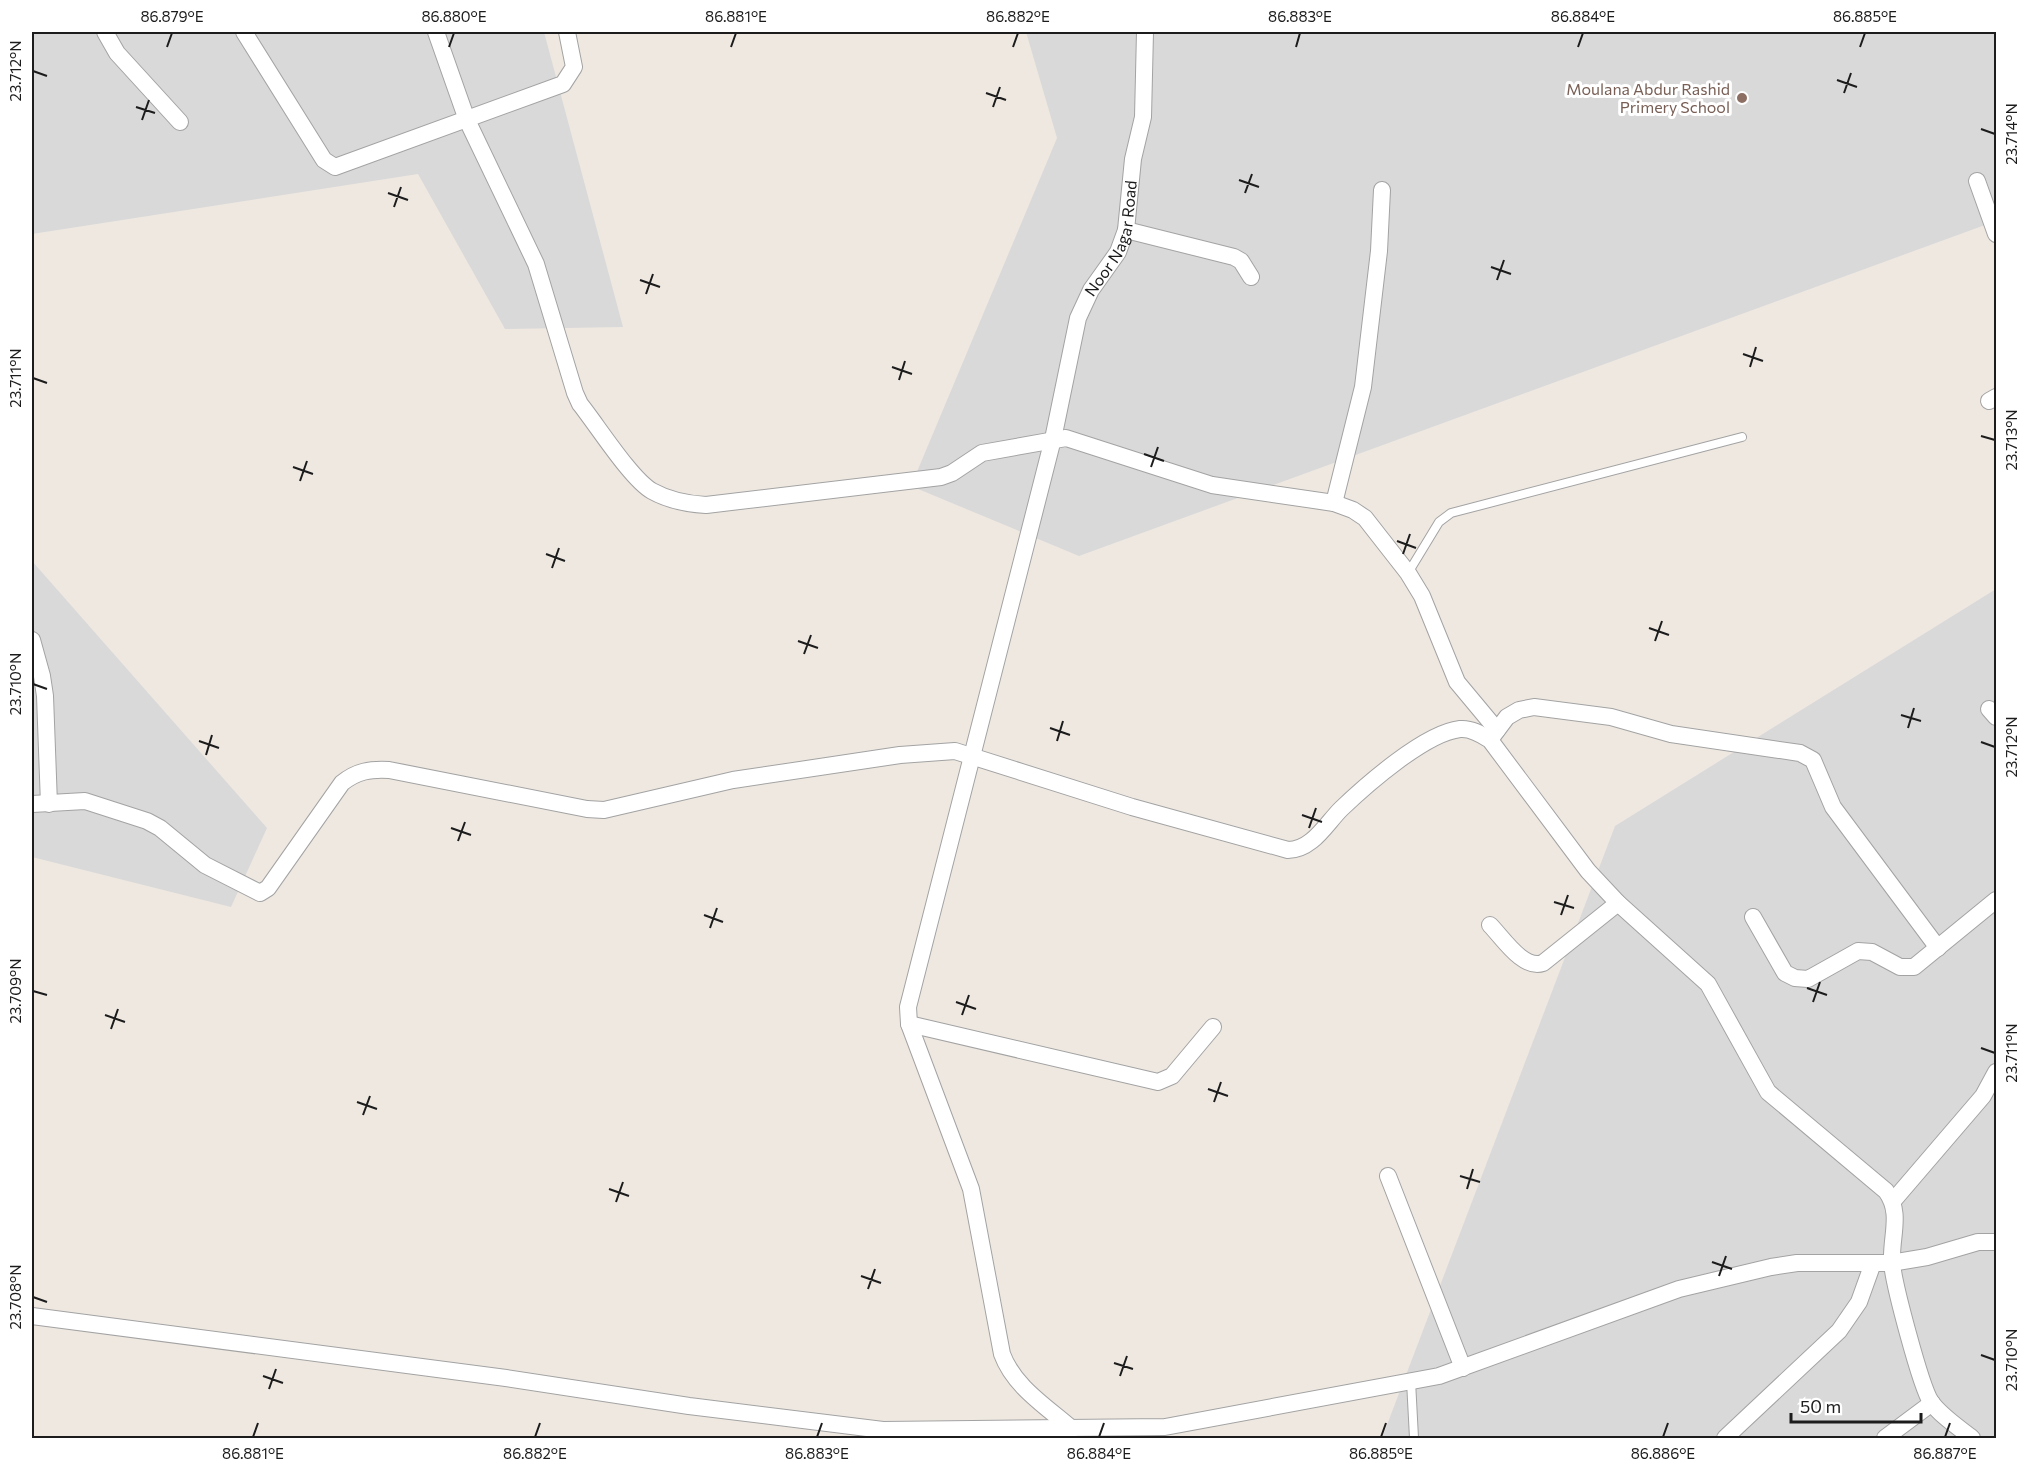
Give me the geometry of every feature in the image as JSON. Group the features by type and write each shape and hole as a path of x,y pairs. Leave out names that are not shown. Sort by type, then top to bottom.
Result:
{"street":[{"path":"105,32 117,53 180,122"},
{"path":"244,32 324,160 335,166 563,84 574,67 567,32"},
{"path":"436,32 467,120 536,264 580,404 639,480 651,491 689,504 706,505 941,477 952,473 982,453 1053,439 1078,441 1212,485 1334,503 1353,510 1365,518 1408,573 1422,596 1457,682 1588,871 1618,903 1708,984 1768,1092 1886,1191 1893,1200 1896,1210 1891,1263 1924,1389 1932,1403 1972,1438"},
{"name":"Noor Nagar Road","path":"909,1024 908,1007 1053,439 1078,318 1092,290 1118,252 1126,230 1133,159 1143,117 1145,32"},
{"path":"1977,181 1996,234"},
{"path":"1334,503 1363,387 1379,251 1382,190"},
{"path":"1126,230 1234,257 1241,261 1251,277"},
{"path":"32,640 45,696 49,804"},
{"path":"1493,735 1507,717 1519,710 1534,707 1611,717 1671,734 1800,753 1813,760 1833,807 1938,948"},
{"path":"32,804 85,801 147,821 160,828 205,865 260,893 268,888 342,783 354,774 371,769 389,770 587,809 604,810 734,780 900,755 955,751 972,754 1132,807 1288,850 1298,850 1306,846 1342,808 1413,749 1459,729 1493,735"},
{"path":"1753,917 1785,973 1795,978 1808,979 1858,951 1872,952 1900,967 1914,967 1996,900"},
{"path":"1490,925 1525,962 1536,966 1618,903"},
{"path":"909,1024 1158,1082 1172,1076 1213,1026"},
{"path":"909,1024 971,1189 1002,1354 1008,1370 1020,1384 1072,1429"},
{"path":"1893,1200 1983,1096 1996,1072"},
{"path":"1388,1176 1463,1368"},
{"path":"32,1316 883,1430 1166,1427 1411,1382 1463,1368 1709,1281 1797,1263 1891,1263 1927,1257 1978,1242 1996,1242"},
{"path":"1725,1438 1839,1331 1859,1302 1873,1263"},
{"path":"1885,1438 1932,1403"}],"lane":[{"path":"1408,573 1439,522 1450,513 1742,436"},
{"path":"1411,1382 1414,1438"}],"shaded area":[{"path":"32,32 544,32 623,327 505,329 418,174 32,234"},
{"path":"1026,32 1996,32 1996,221 1079,556 911,486 1057,138"},
{"path":"32,561 267,828 231,907 32,857"},
{"path":"1996,589 1996,1438 1382,1438 1615,826"}],"place":[{"name":"Moulana Abdur Rashid Primery School","path":"1742,98"}]}
